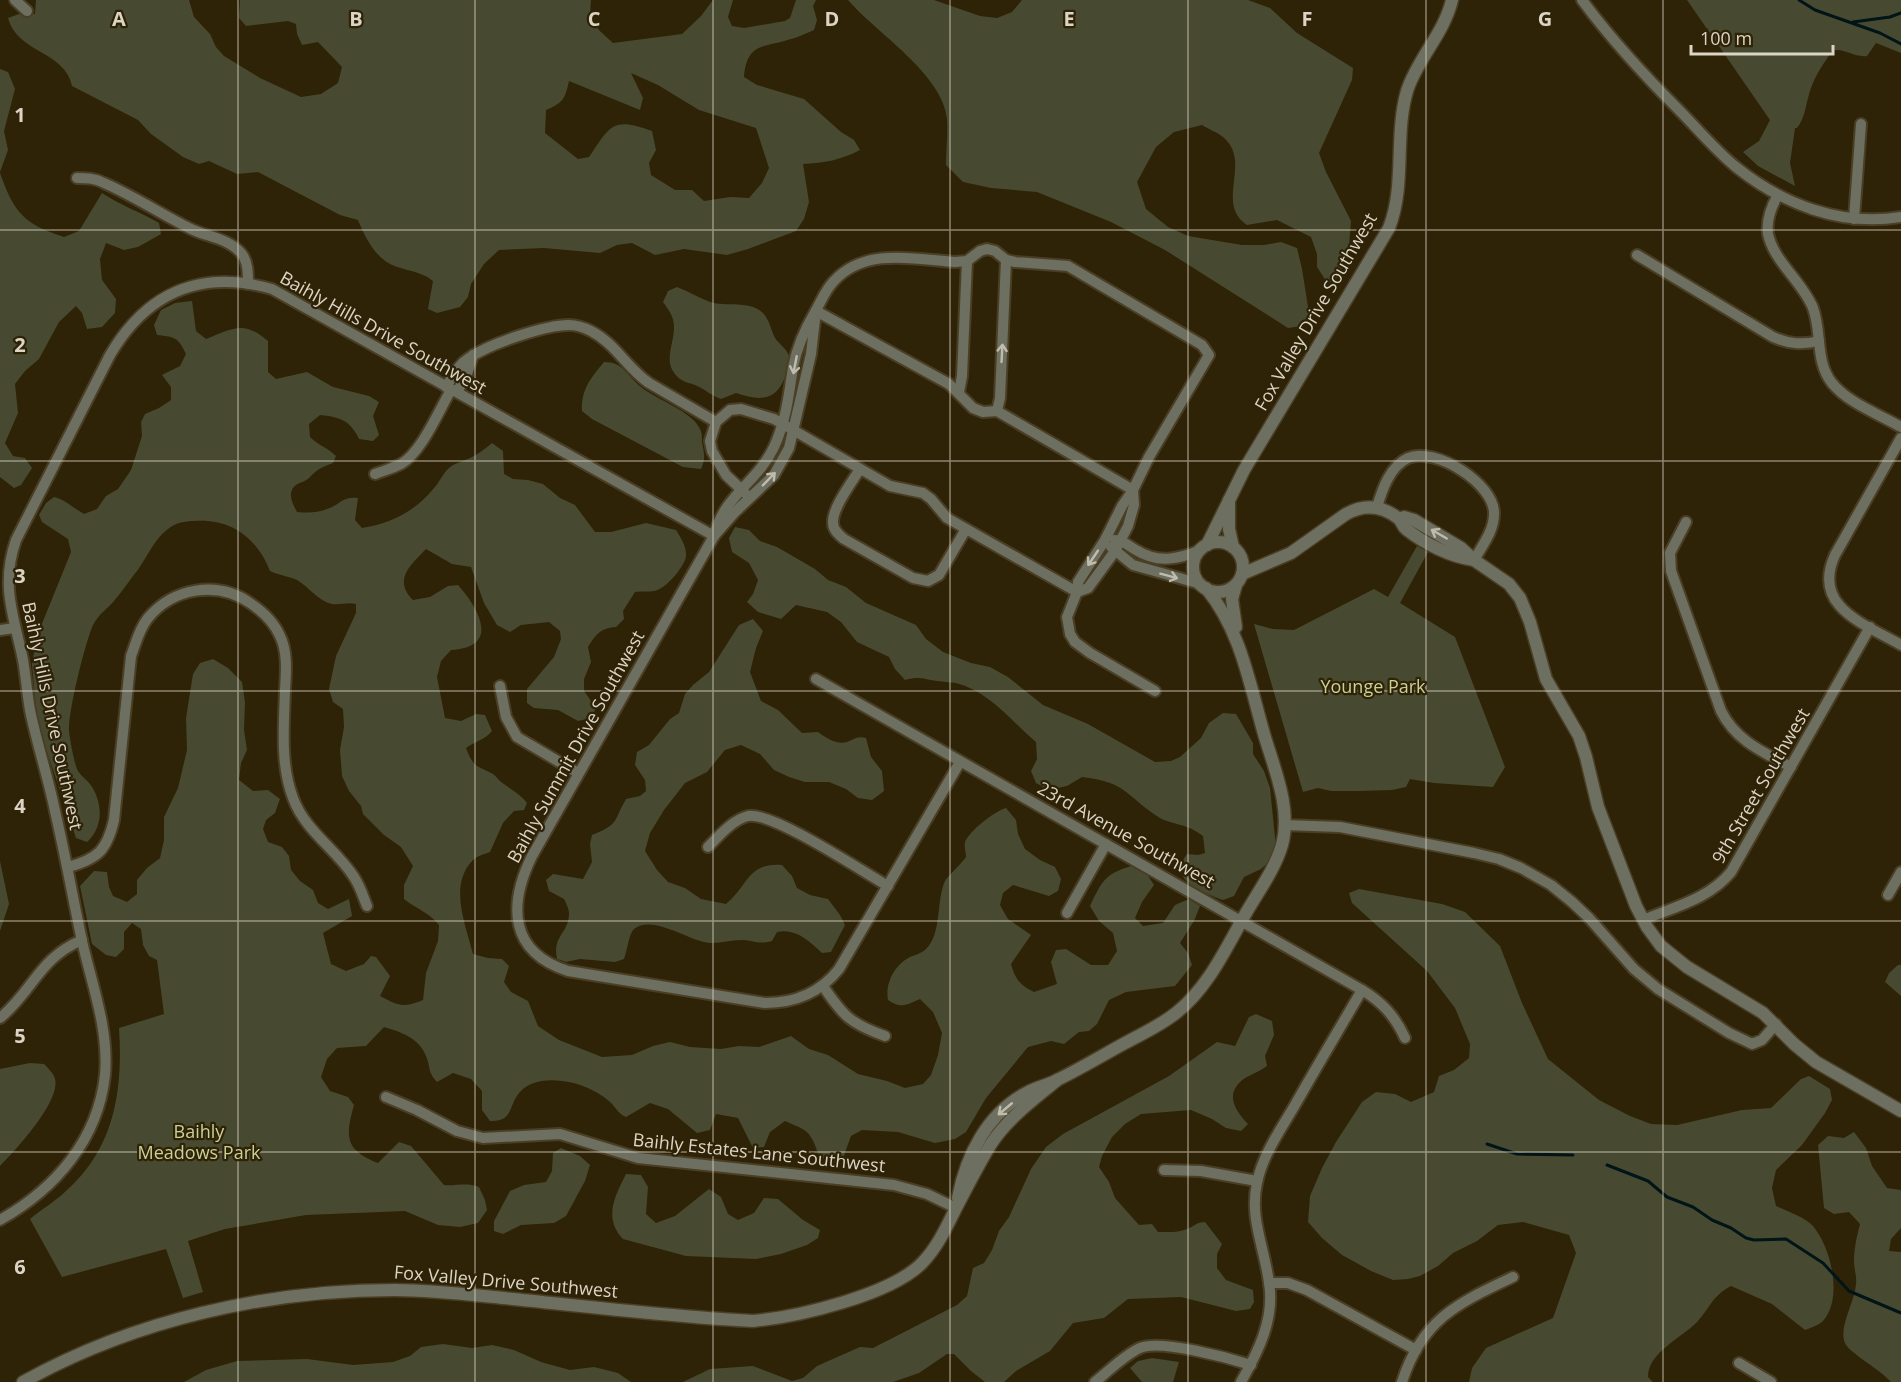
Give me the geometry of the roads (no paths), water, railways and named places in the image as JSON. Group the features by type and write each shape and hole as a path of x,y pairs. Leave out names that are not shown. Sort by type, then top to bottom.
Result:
{"street":[{"path":"15,0 27,11"},
{"name":"Fox Valley Drive Southwest","path":"1204,547 1244,470 1389,228 1396,200 1402,123 1408,90 1420,63 1444,22 1452,0"},
{"path":"1582,0 1659,89 1727,159 1749,176 1778,195 1821,213 1854,219 1901,217"},
{"path":"1854,219 1861,124"},
{"path":"76,178 102,182 193,231 221,239 232,245 241,252 246,260 248,284"},
{"path":"1778,195 1769,214 1768,234 1774,250 1809,301 1816,320 1825,371 1837,388 1901,427"},
{"path":"714,536 718,520 728,503 764,465 775,444 788,427 811,354 816,311 835,280 866,261 894,257 967,261 980,251 987,249 995,251 1006,260 1024,264 1068,266 1202,345 1209,355 1149,457 1106,540 1078,582 1077,592 1067,617 1070,634 1075,642 1155,691"},
{"path":"1637,255 1773,337 1790,343 1808,344 1819,341"},
{"path":"997,411 1000,398 1006,260"},
{"path":"959,392 962,376 967,261"},
{"name":"Baihly Hills Drive Southwest","path":"0,1220 41,1193 71,1161 94,1120 105,1076 104,1034 68,867 30,711 22,657 9,596 8,567 16,540 121,336 134,321 148,309 180,290 214,282 248,284 278,293 714,536"},
{"path":"816,311 949,384 973,408 983,412 997,411 1133,490"},
{"path":"375,474 401,464 418,448 451,389 459,366 473,355 504,342 552,327 575,326 588,329 602,337 644,380 716,422"},
{"path":"751,496 740,490 726,475 712,451 710,441 716,422 730,410 741,409 757,413 788,427 890,486 923,493 947,518 1077,592 1088,588 1115,551 1128,526 1134,505 1133,490"},
{"path":"714,536 774,475 789,448 788,427"},
{"path":"1901,438 1835,555 1829,573 1830,589 1838,605 1851,616 1901,645"},
{"path":"1377,507 1386,482 1407,458 1424,454 1441,459 1476,480 1483,486 1494,504 1493,523 1474,560"},
{"path":"860,469 837,508 833,523 835,530 844,539 914,579 928,581 939,575 966,529"},
{"path":"1228,499 1229,529 1235,549 1241,558 1239,579"},
{"path":"1106,540 1115,551 1133,565 1221,591 1269,562 1296,549 1354,509 1369,506 1377,507 1400,520 1404,517 1410,518 1461,548 1509,584 1524,605 1546,679 1579,736 1598,807 1643,920 1661,946 1679,962 1749,1003 1776,1024 1794,1044 1816,1062 1901,1111"},
{"path":"1686,522 1670,553 1671,571 1721,711 1729,726 1742,739 1791,767"},
{"name":"Baihly Summit Drive Southwest","path":"714,536 527,866 520,884 517,904 519,929 525,942 539,958 560,968 765,1003 797,1000 823,986"},
{"path":"1106,540 1120,540 1140,553 1170,560 1185,557 1220,542 1269,562"},
{"path":"1203,586 1196,578 1194,563 1204,547"},
{"name":"Fox Valley Drive Southwest","path":"23,1382 94,1348 144,1330 203,1313 247,1304 329,1293 410,1291 753,1321 781,1317 845,1301 890,1286 912,1273 932,1252 999,1133 1026,1106 1056,1081 1180,1010 1198,992 1242,921 1278,855 1283,842 1284,825 1279,785 1237,638 1232,599 1239,579"},
{"name":"Fox Valley Drive Southwest","path":"1203,586 1219,604 1237,638"},
{"path":"68,867 94,857 107,842 111,833 131,656 139,633 147,619 172,598 194,590 215,590 244,599 260,610 280,635 286,662 285,765 293,800 310,828 355,879 367,906"},
{"name":"9th Street Southwest","path":"1643,920 1698,898 1712,891 1725,880 1741,857 1870,627"},
{"path":"0,630 15,628"},
{"name":"23rd Avenue Southwest","path":"816,679 1362,990 1391,1014 1405,1038"},
{"path":"500,686 506,717 517,737 578,773"},
{"path":"885,1036 863,1028 847,1018 823,986 845,960 960,762"},
{"path":"708,847 739,820 749,816 759,816 783,825 888,886"},
{"path":"1284,825 1340,827 1474,853 1510,863 1541,879 1572,902 1634,969 1682,1006 1752,1044 1762,1040 1776,1024"},
{"path":"1067,913 1106,844"},
{"path":"1888,895 1901,872"},
{"path":"0,1018 18,1002 50,960 67,947 82,940"},
{"path":"1241,1382 1261,1344 1270,1299 1269,1283 1256,1222 1257,1181 1280,1131 1362,990"},
{"name":"Baihly Estates Lane Southwest","path":"386,1097 457,1131 476,1137 560,1134 638,1158 894,1185 927,1194 956,1208"},
{"path":"1164,1170 1201,1170 1257,1181"},
{"path":"1402,1382 1416,1350 1433,1326 1448,1311 1465,1300 1513,1277"},
{"path":"1269,1283 1288,1283 1307,1290 1416,1350"},
{"path":"1095,1382 1140,1348 1155,1345 1184,1349 1251,1365"},
{"path":"1740,1364 1771,1382"}],"waterway":[{"path":"1799,0 1815,10 1880,33 1901,44"},
{"path":"1853,22 1890,17 1901,13"},
{"path":"1487,1144 1517,1154 1573,1155"},
{"path":"1607,1165 1648,1181 1667,1197 1693,1207 1746,1238 1786,1239 1823,1263 1849,1291 1901,1313"}],"park label":[{"name":"Younge Park","path":"1373,687"},
{"name":"Baihly Meadows Park","path":"199,1142"}]}
